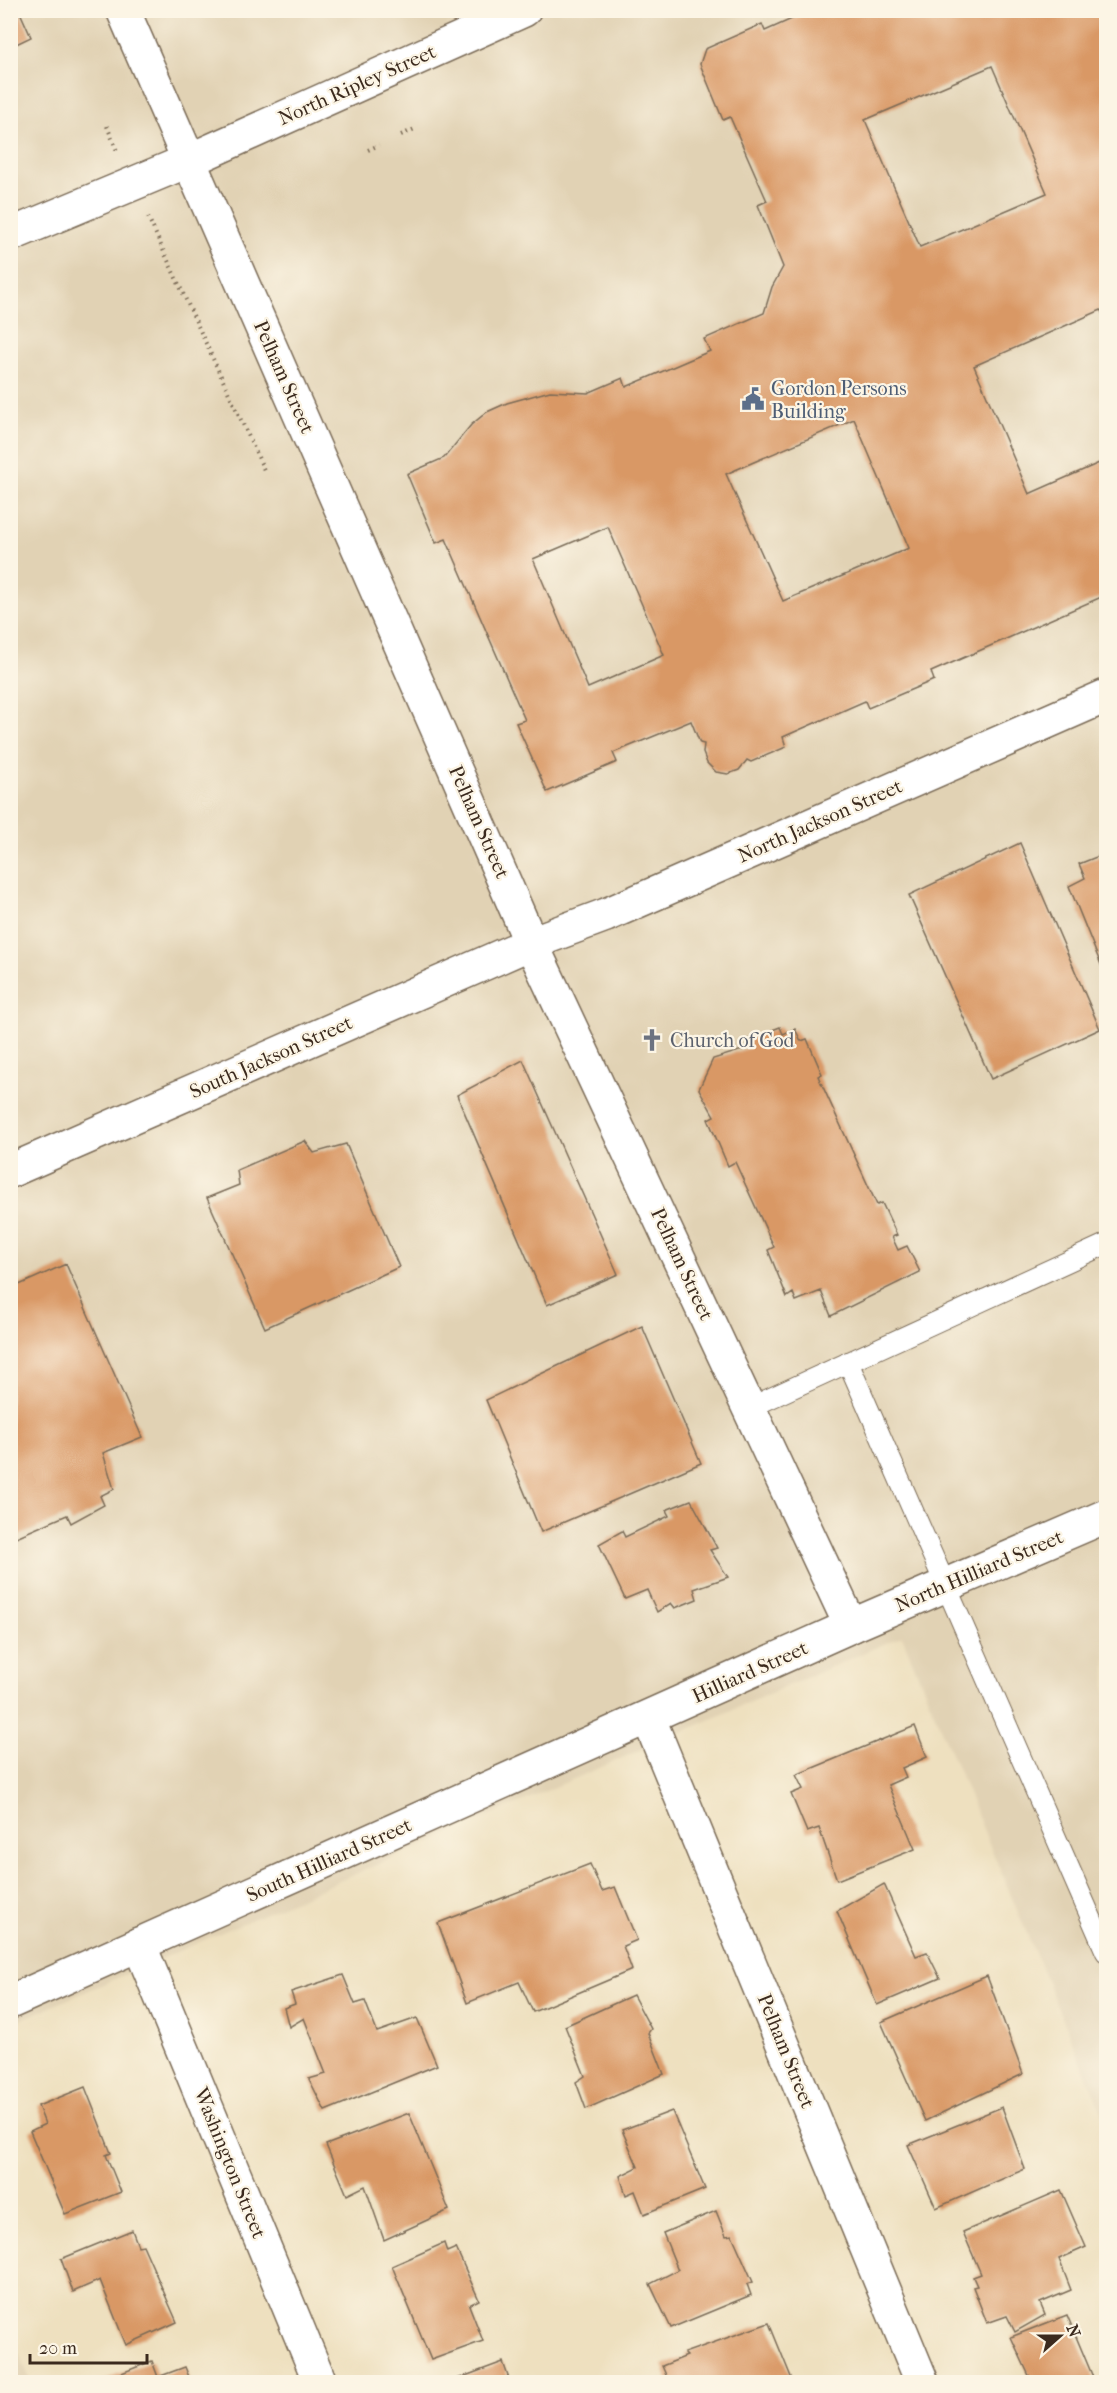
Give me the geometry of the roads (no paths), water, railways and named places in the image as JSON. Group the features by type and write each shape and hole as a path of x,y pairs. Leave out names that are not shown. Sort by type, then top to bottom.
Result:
{"street":[{"name":"Pelham Street","path":"123,10 531,944 851,1626"},
{"name":"North Ripley Street","path":"10,235 190,160 524,10"},
{"name":"North Jackson Street","path":"531,944 606,915 1107,696"},
{"name":"South Jackson Street","path":"10,1171 531,944"},
{"name":"North Hilliard Street","path":"851,1626 1107,1516"},
{"name":"Hilliard Street","path":"649,1719 851,1626"},
{"name":"Pelham Street","path":"649,1719 922,2382"},
{"name":"South Hilliard Street","path":"10,2002 649,1719"},
{"name":"Washington Street","path":"139,1944 320,2382"}],"lane":[{"path":"749,1408 1107,1244"},
{"path":"848,1362 1107,1952"}],"place":[{"name":"Gordon Persons Building","path":"753,399"},
{"name":"Church of God","path":"652,1040"}]}
